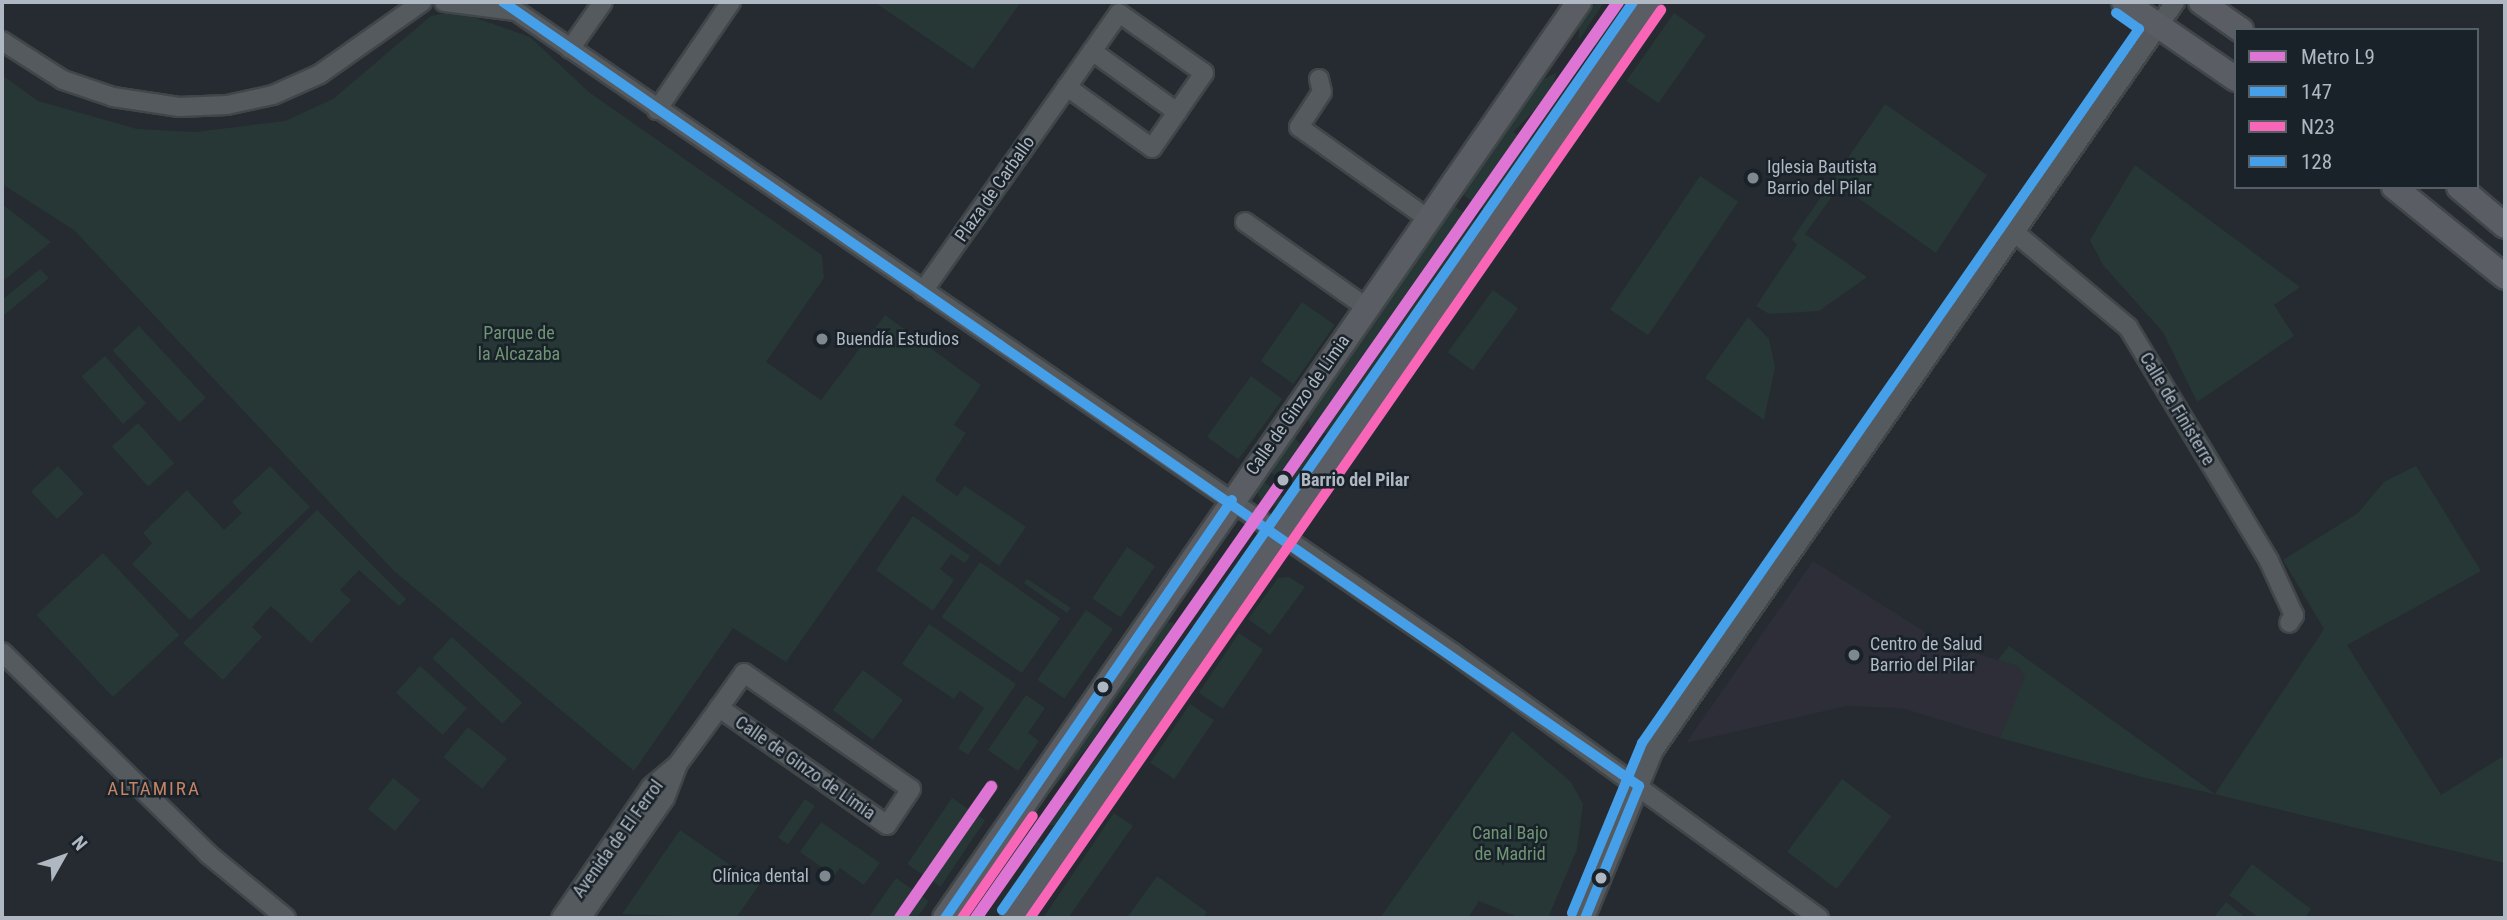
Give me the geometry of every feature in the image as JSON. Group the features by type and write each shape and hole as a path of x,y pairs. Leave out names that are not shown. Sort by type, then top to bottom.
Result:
{"main road":[{"name":"Calle de Ginzo de Limia","path":"945,918 1579,2"},
{"path":"1013,918 1650,2"},
{"path":"2124,2 2234,78"},
{"path":"2202,2 2238,28"},
{"path":"2396,189 2505,277"},
{"path":"2461,189 2505,226"}],"street":[{"path":"386,25 397,2"},
{"path":"2,41 64,80 113,97 215,105 297,86 422,2"},
{"path":"444,2 510,7 657,110 1232,500 1639,786 1819,918"},
{"path":"570,49 603,2"},
{"path":"657,110 731,2"},
{"path":"1585,918 1654,750 2175,2"},
{"name":"Plaza de Carballo","path":"923,291 1119,13 1204,73 1152,148 1067,87"},
{"path":"1092,51 1177,112"},
{"path":"1319,79 1322,92 1298,127 1430,220"},
{"path":"1245,222 1366,307"},
{"name":"Calle de Finisterre","path":"2013,231 2128,327 2269,561 2294,615 2289,623"},
{"path":"2,652 208,854 286,918"},
{"name":"Calle de Ginzo de Limia","path":"744,673 911,789 887,825 719,708 744,673"},
{"name":"Avenida de El Ferrol","path":"561,918 651,787 678,764 719,708"},
{"name":"Avenida de El Ferrol","path":"581,918 665,797 678,764"}],"shaded area":[{"name":"Centro de Salud Barrio del Pilar","path":"1813,561 1966,658 1971,652 2018,666 2026,677 2000,738 1902,708 1846,706 1686,743"}],"green space":[{"path":"874,2 1021,2 973,69"},
{"path":"1596,2 1604,2 1579,40 1579,26"},
{"path":"1619,2 1635,2 1606,43 1596,47 1597,29"},
{"name":"Parque de la Alcazaba","path":"456,11 530,37 590,93 822,255 824,278 766,362 821,400 885,315 981,385 954,425 966,433 935,480 957,496 965,486 1026,527 999,566 903,495 786,662 733,628 634,771 394,571 74,230 2,184 2,75 38,101 137,129 195,132 285,121 333,99 431,16"},
{"path":"1674,13 1706,35 1658,103 1626,81"},
{"path":"1557,72 1550,95 1513,132 1525,140 1532,137 1570,82 1570,91 1488,212 1462,194 1544,79"},
{"path":"1885,104 1987,175 1936,253 1840,185 1805,234 1867,277 1819,311 1769,314 1756,306 1797,245 1792,239"},
{"path":"2135,165 2300,287 2274,305 2294,336 2197,402 2163,332 2103,265 2090,240"},
{"path":"1700,176 1738,202 1648,335 1610,309"},
{"path":"2,204 51,242 2,282"},
{"path":"1454,206 1480,224 1333,433 1313,433 1307,417"},
{"path":"40,269 49,278 3,316 2,300"},
{"path":"1493,290 1518,308 1473,371 1448,352"},
{"path":"1302,302 1335,325 1293,384 1261,361"},
{"path":"1748,317 1769,339 1775,367 1764,420 1705,378"},
{"path":"139,326 206,398 180,422 113,351"},
{"path":"105,356 146,404 123,424 82,376"},
{"path":"1251,376 1283,399 1238,460 1207,437"},
{"path":"138,423 174,463 148,487 112,446"},
{"path":"1294,437 1309,454 1320,455 1296,491 1269,471"},
{"path":"58,466 84,494 57,519 31,491"},
{"path":"270,466 310,507 190,620 132,564 152,543 143,533 187,490 224,530 242,513 232,502"},
{"path":"2416,466 2481,571 2347,645 2441,795 2505,755 2505,863 2146,778 2000,738 2025,677 2018,666 1998,660 2009,646 2215,794 2324,629 2283,560 2358,513 2384,482"},
{"path":"1263,481 1288,500 1285,504 1265,508 1257,493"},
{"path":"317,510 406,599 399,606 359,570 340,590 351,600 311,643 271,606 252,627 262,637 223,680 183,643"},
{"path":"913,516 970,556 965,563 951,554 940,569 954,580 933,611 876,570"},
{"path":"1127,547 1155,566 1121,617 1092,598"},
{"path":"103,553 179,635 113,697 36,615"},
{"path":"980,562 1060,618 1022,673 942,617"},
{"path":"1233,568 1237,571 1211,607 1207,602"},
{"path":"1289,577 1305,587 1270,635 1248,619 1278,578"},
{"path":"1027,579 1071,608 1067,613 1024,583"},
{"path":"1086,610 1113,629 1064,699 1037,680"},
{"path":"1173,622 1176,633 1165,650 1116,701 1094,739 1034,812 1167,623"},
{"path":"929,624 1016,684 968,755 958,748 984,708 960,691 954,699 902,664"},
{"path":"1190,632 1187,643 1062,826 1049,825 1057,804 1073,801 1080,779 1116,734 1120,714 1169,664"},
{"path":"1239,633 1263,649 1223,709 1199,693"},
{"path":"452,637 522,702 502,724 432,658"},
{"path":"420,666 467,708 443,735 396,693"},
{"path":"863,670 903,700 873,740 833,710"},
{"path":"1026,695 1045,708 1028,733 1039,741 1018,771 988,750"},
{"path":"1190,704 1214,720 1174,779 1150,763"},
{"path":"468,727 507,758 482,789 443,757"},
{"name":"Canal Bajo de Madrid","path":"1512,731 1571,782 1583,804 1577,849 1548,918 1520,918 1479,901 1468,918 1380,918"},
{"path":"393,778 420,800 395,831 368,809"},
{"path":"1842,779 1892,816 1837,889 1787,852"},
{"path":"952,798 985,820 940,887 907,864"},
{"path":"805,799 815,806 788,844 778,838"},
{"path":"1114,813 1133,826 1068,918 1043,918"},
{"path":"821,822 880,863 864,885 840,868 834,876 800,852"},
{"path":"680,830 759,885 736,918 622,914"},
{"path":"1022,830 1027,833 1009,867 961,918"},
{"path":"1037,841 1046,847 990,918 1023,870"},
{"path":"2252,864 2311,909 2305,918 2259,918 2229,895"},
{"path":"1157,876 1207,912 1203,918 1127,918"},
{"path":"896,878 929,901 917,918 868,918"},
{"path":"2226,902 2246,918 2213,918"}],"metro line":[{"name":"L9","path":"976,918 1618,2"},
{"name":"L9","path":"900,918 991,787"}],"transit line":[{"name":"147","path":"503,2 1639,786 1585,918"},
{"name":"128","path":"1002,910 1633,2"},
{"name":"N23","path":"1030,918 1661,10"},
{"name":"128","path":"1572,913 1642,743 2139,29 2116,13"},
{"name":"147","path":"945,918 1232,500"},
{"name":"N23","path":"962,918 1033,816"}],"place":[{"name":"Iglesia Bautista Barrio del Pilar","path":"1753,178"},
{"name":"Buendía Estudios","path":"822,339"},
{"name":"Barrio del Pilar","path":"1283,480"},
{"name":"Centro de Salud Barrio del Pilar","path":"1854,655"},
{"name":"Clínica dental","path":"825,876"}],"district":[{"name":"ALTAMIRA","path":"154,789"}]}
